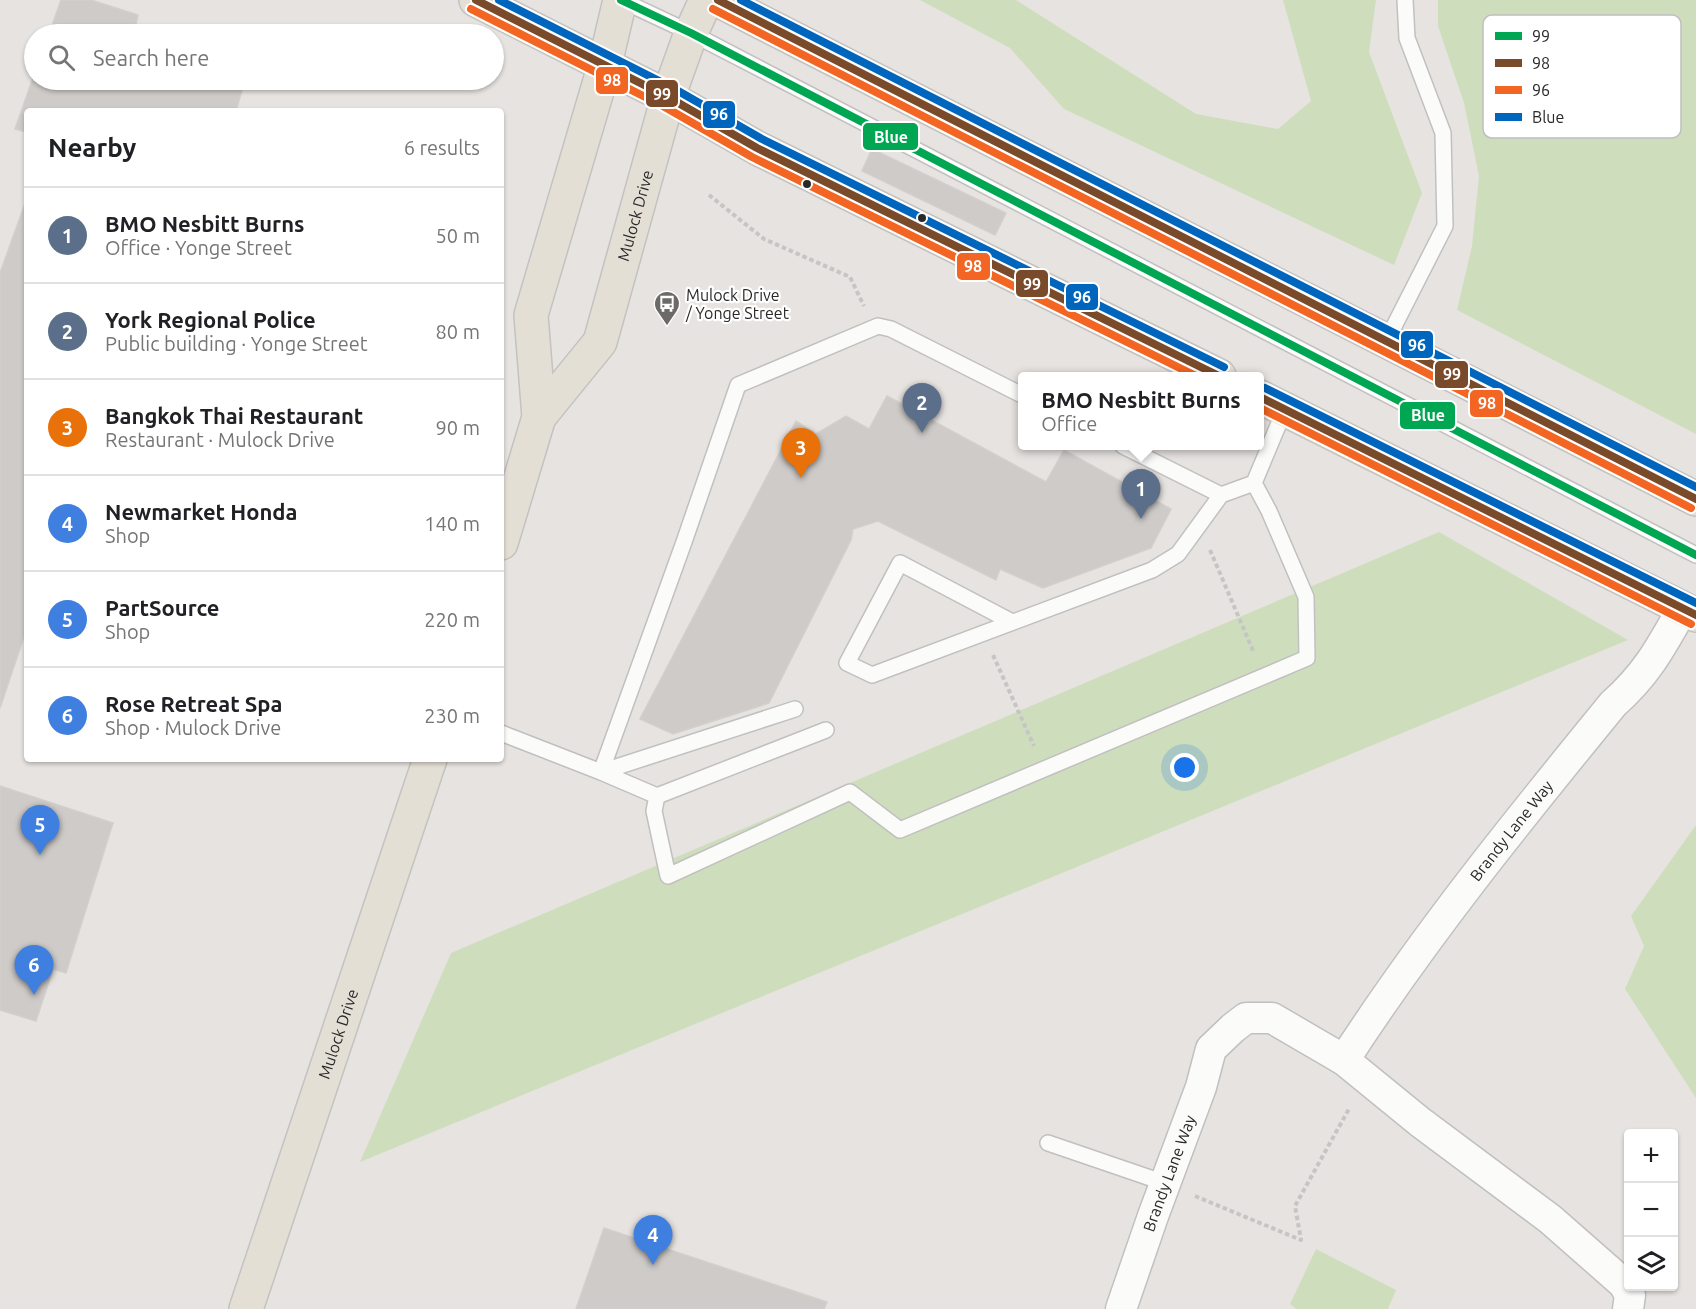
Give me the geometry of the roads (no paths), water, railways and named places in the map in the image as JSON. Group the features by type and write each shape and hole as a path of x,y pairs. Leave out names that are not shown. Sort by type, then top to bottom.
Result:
{"main road":[{"path":"476,0 668,97 757,148 1211,372"},
{"name":"Mulock Drive","path":"504,533 539,417 531,315 605,64 620,0"},
{"name":"Mulock Drive","path":"539,417 600,342 668,97 691,33 706,0"},
{"path":"718,0 1696,499"},
{"path":"1272,403 1690,612"},
{"name":"Mulock Drive","path":"246,1309 429,762"}],"street":[{"name":"Brandy Lane Way","path":"1355,1069 1379,1005 1517,820 1613,704 1630,689 1690,612"},
{"name":"Brandy Lane Way","path":"1121,1309 1201,1087 1211,1049 1246,1018 1272,1018 1355,1069 1420,1122 1550,1219 1624,1284 1630,1294 1629,1309"}],"lane":[{"path":"620,0 691,33 1696,555"},
{"path":"1386,342 1445,226 1443,133 1407,38 1405,0"},
{"path":"601,772 738,385 878,326 891,329 1018,392"},
{"path":"1264,439 1272,403"},
{"path":"1131,450 1221,495"},
{"path":"657,796 654,811 668,876 850,792 900,830 1307,658 1306,597 1269,511 1254,483 1261,450"},
{"path":"1012,622 900,563 847,663 872,675 1152,570 1178,554 1221,495 1254,483"},
{"path":"601,772 795,709"},
{"path":"504,734 657,796 826,730"},
{"path":"1048,1143 1165,1183"}],"place":[{"name":"Mulock Drive / Yonge Street","path":"667,327"},
{"name":"York Regional Police","path":"922,433"},
{"name":"Bangkok Thai Restaurant","path":"801,478"},
{"name":"BMO Nesbitt Burns","path":"1141,519"},
{"name":"PartSource","path":"40,855"},
{"name":"Rose Retreat Spa","path":"34,995"},
{"name":"Newmarket Honda","path":"653,1265"}]}
